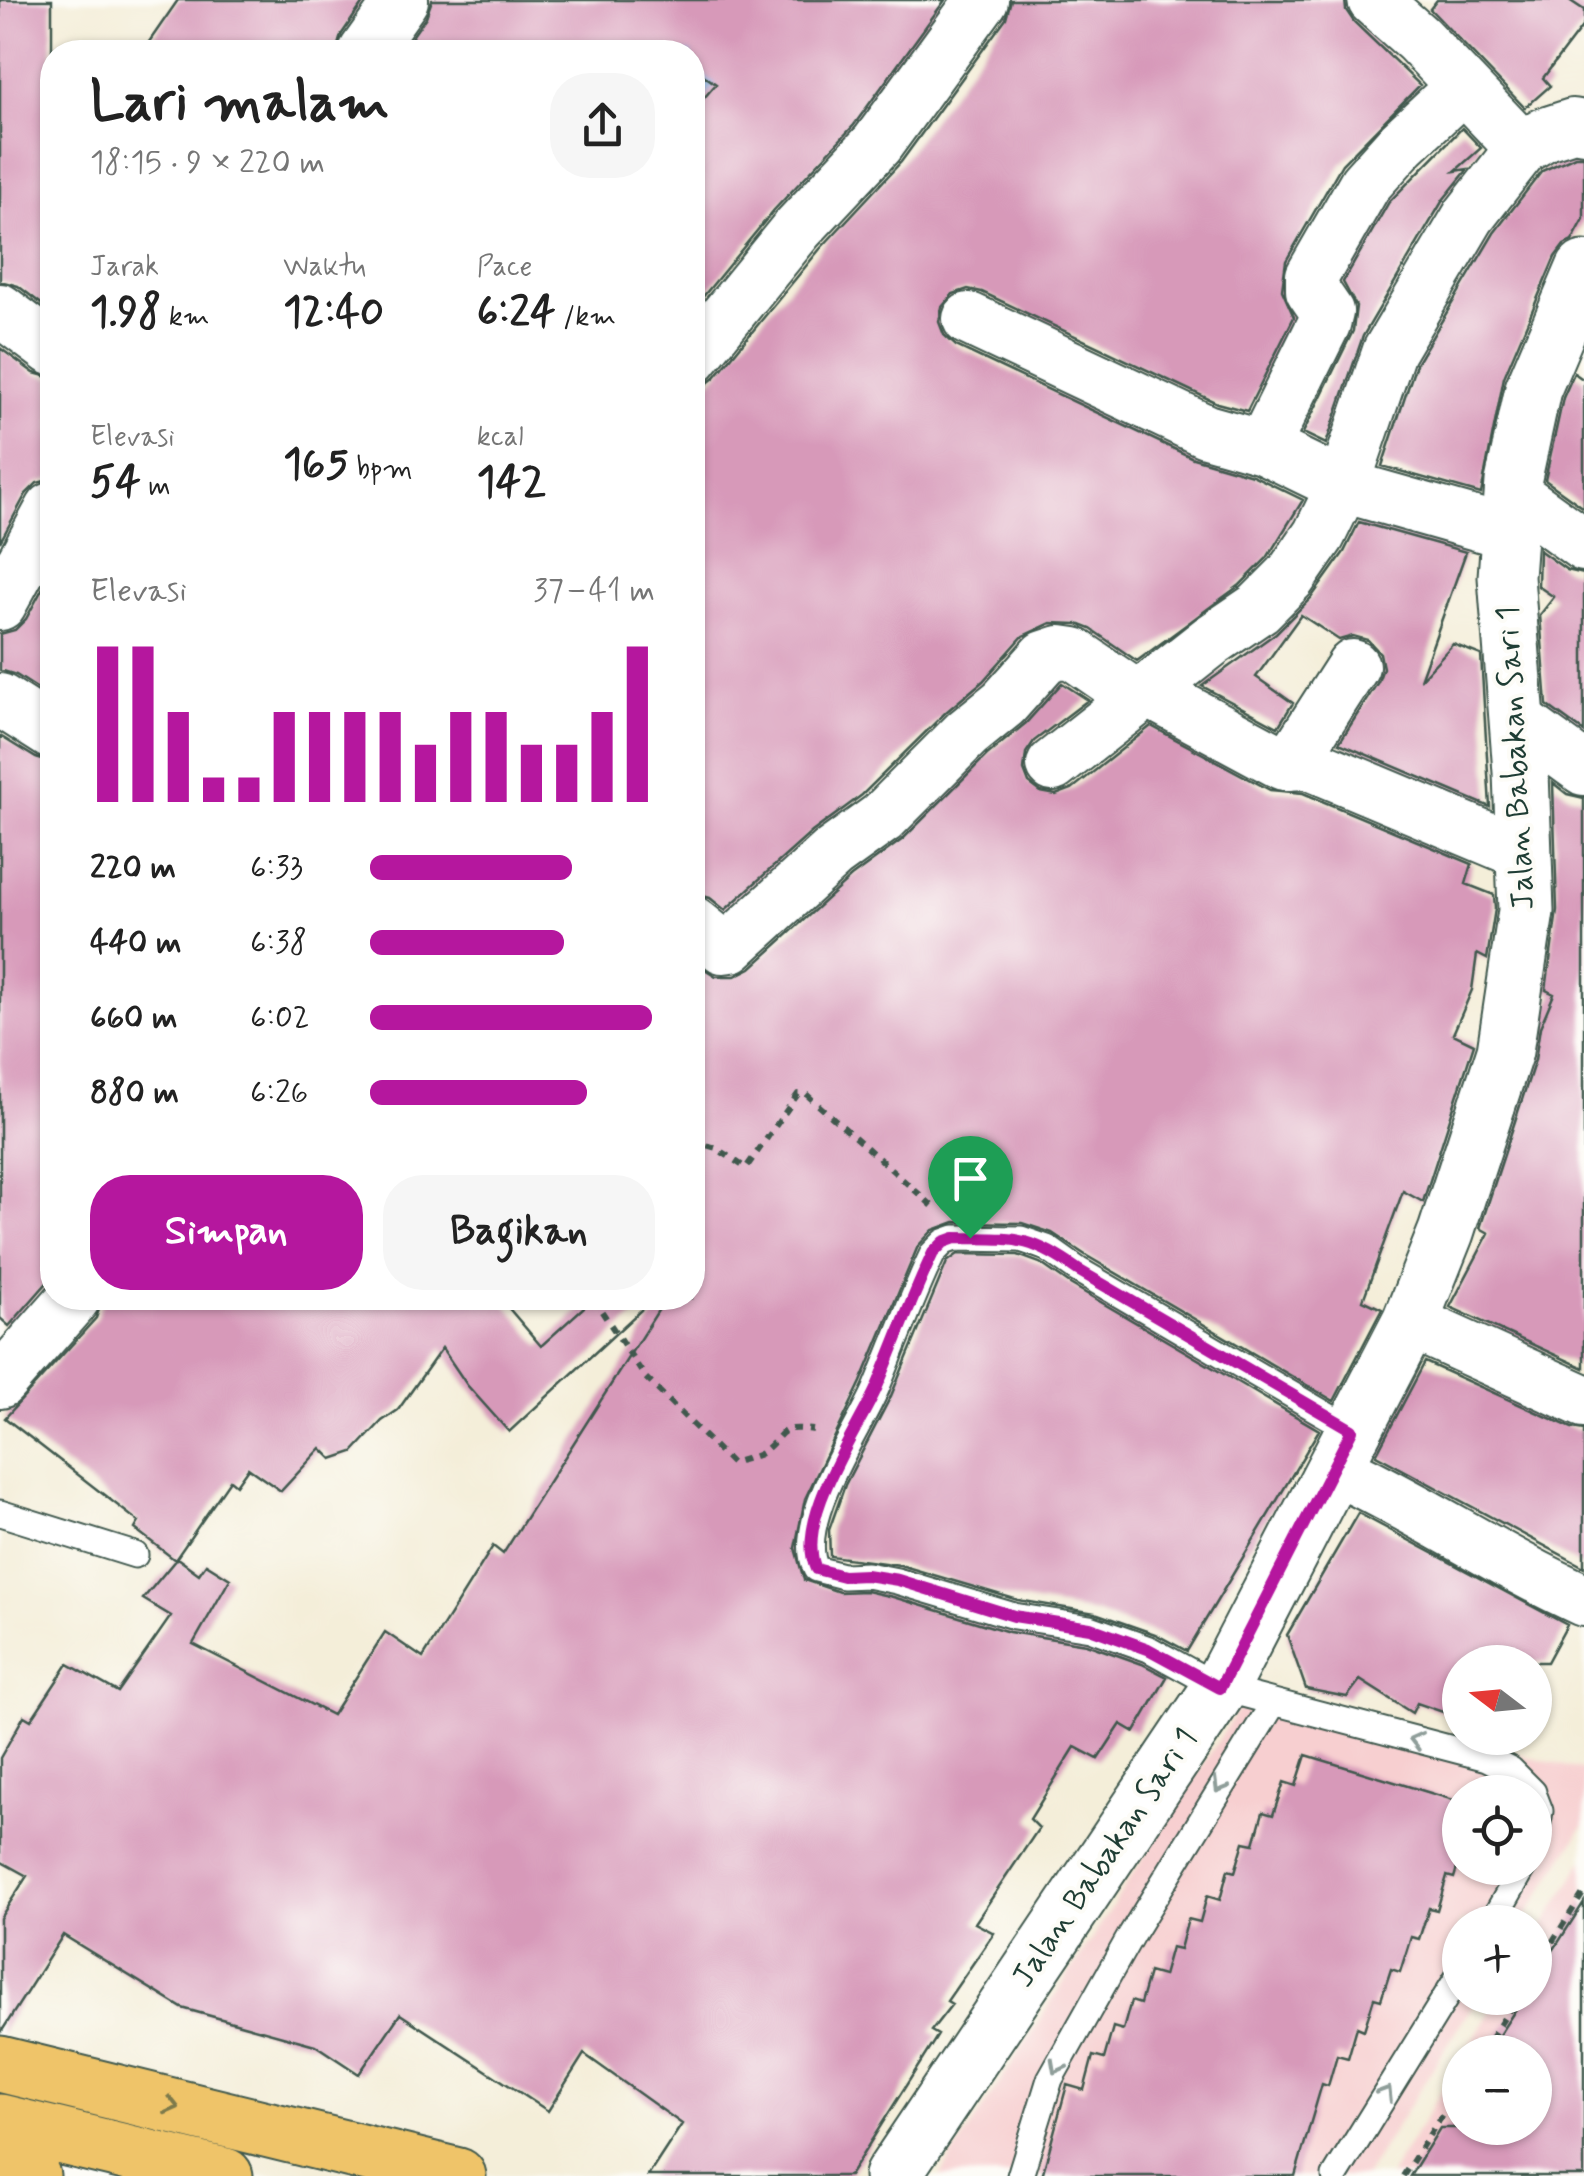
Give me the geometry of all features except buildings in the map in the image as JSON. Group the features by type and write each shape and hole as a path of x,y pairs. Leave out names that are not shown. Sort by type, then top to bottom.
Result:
{"main road":[{"path":"0,2064 458,2176"},
{"path":"0,2122 225,2176"},
{"path":"0,2168 32,2176"}],"street":[{"path":"374,40 402,0"},
{"path":"705,342 797,229 877,144 982,0"},
{"path":"1374,0 1522,148"},
{"path":"1263,447 1327,312 1312,290 1312,276 1364,184 1463,86"},
{"path":"1053,766 1260,608 1290,576 1319,534 1343,486 1389,351 1469,216 1522,148 1545,134 1573,126 1584,128"},
{"name":"Jalan Babakan Sari 1","path":"892,2176 1220,1688 1410,1322 1446,1232 1505,1051 1526,911 1518,722 1506,577 1510,512 1534,390 1584,269"},
{"path":"0,310 40,340"},
{"path":"969,320 1206,430 1263,447 1343,486 1510,512 1584,545"},
{"path":"0,604 40,531"},
{"path":"705,932 723,947 730,946 832,854 882,818 942,757 1004,703 1045,657 1060,652 1074,654 1143,694 1284,764 1308,763 1524,854"},
{"path":"1290,764 1353,666"},
{"path":"0,700 40,725"},
{"path":"1518,722 1584,770"},
{"path":"0,1382 63,1310"},
{"path":"1410,1322 1584,1400"},
{"path":"1343,1449 1398,1500 1584,1600"}],"lane":[{"path":"1343,1449 1047,1248 1021,1239 944,1242 933,1253 874,1392 839,1460 810,1549 816,1569 843,1576 898,1580 1014,1616 1090,1628 1148,1649 1220,1688 1488,1758 1516,1775"},
{"path":"0,1513 134,1555"},
{"path":"1020,2176 1050,2079 1131,1935 1273,1704"},
{"path":"1335,2176 1442,2003"}],"path":[{"path":"705,1145 746,1168 798,1094 806,1094 970,1238"},
{"path":"601,1310 645,1377 731,1463 760,1455 781,1430 794,1427 818,1431 839,1460"},
{"path":"1552,1942 1584,1892"},
{"path":"1403,2176 1442,2115"}],"shaded area":[{"path":"1253,1686 1442,1735 1442,1755 1522,1755 1584,1771 1584,1825 1552,1876 1552,1775 1442,1775 1442,1885 1546,1885 1534,1905 1442,1905 1442,2015 1466,2015 1454,2035 1442,2035 1442,2054 1365,2176 940,2176"},
{"path":"1584,1860 1584,2176 1389,2176 1442,2090 1442,2145 1552,2145 1552,2035 1476,2035 1488,2015 1552,2015 1552,1912"}],"waterway":[{"path":"705,63 759,0"}],"route":[{"path":"970,1238 1021,1239 1047,1248 1078,1270 1352,1430 1220,1688 1148,1649 1090,1628 1014,1616 898,1580 828,1574 816,1569 810,1549 819,1510 933,1253 944,1242 970,1238"}]}
